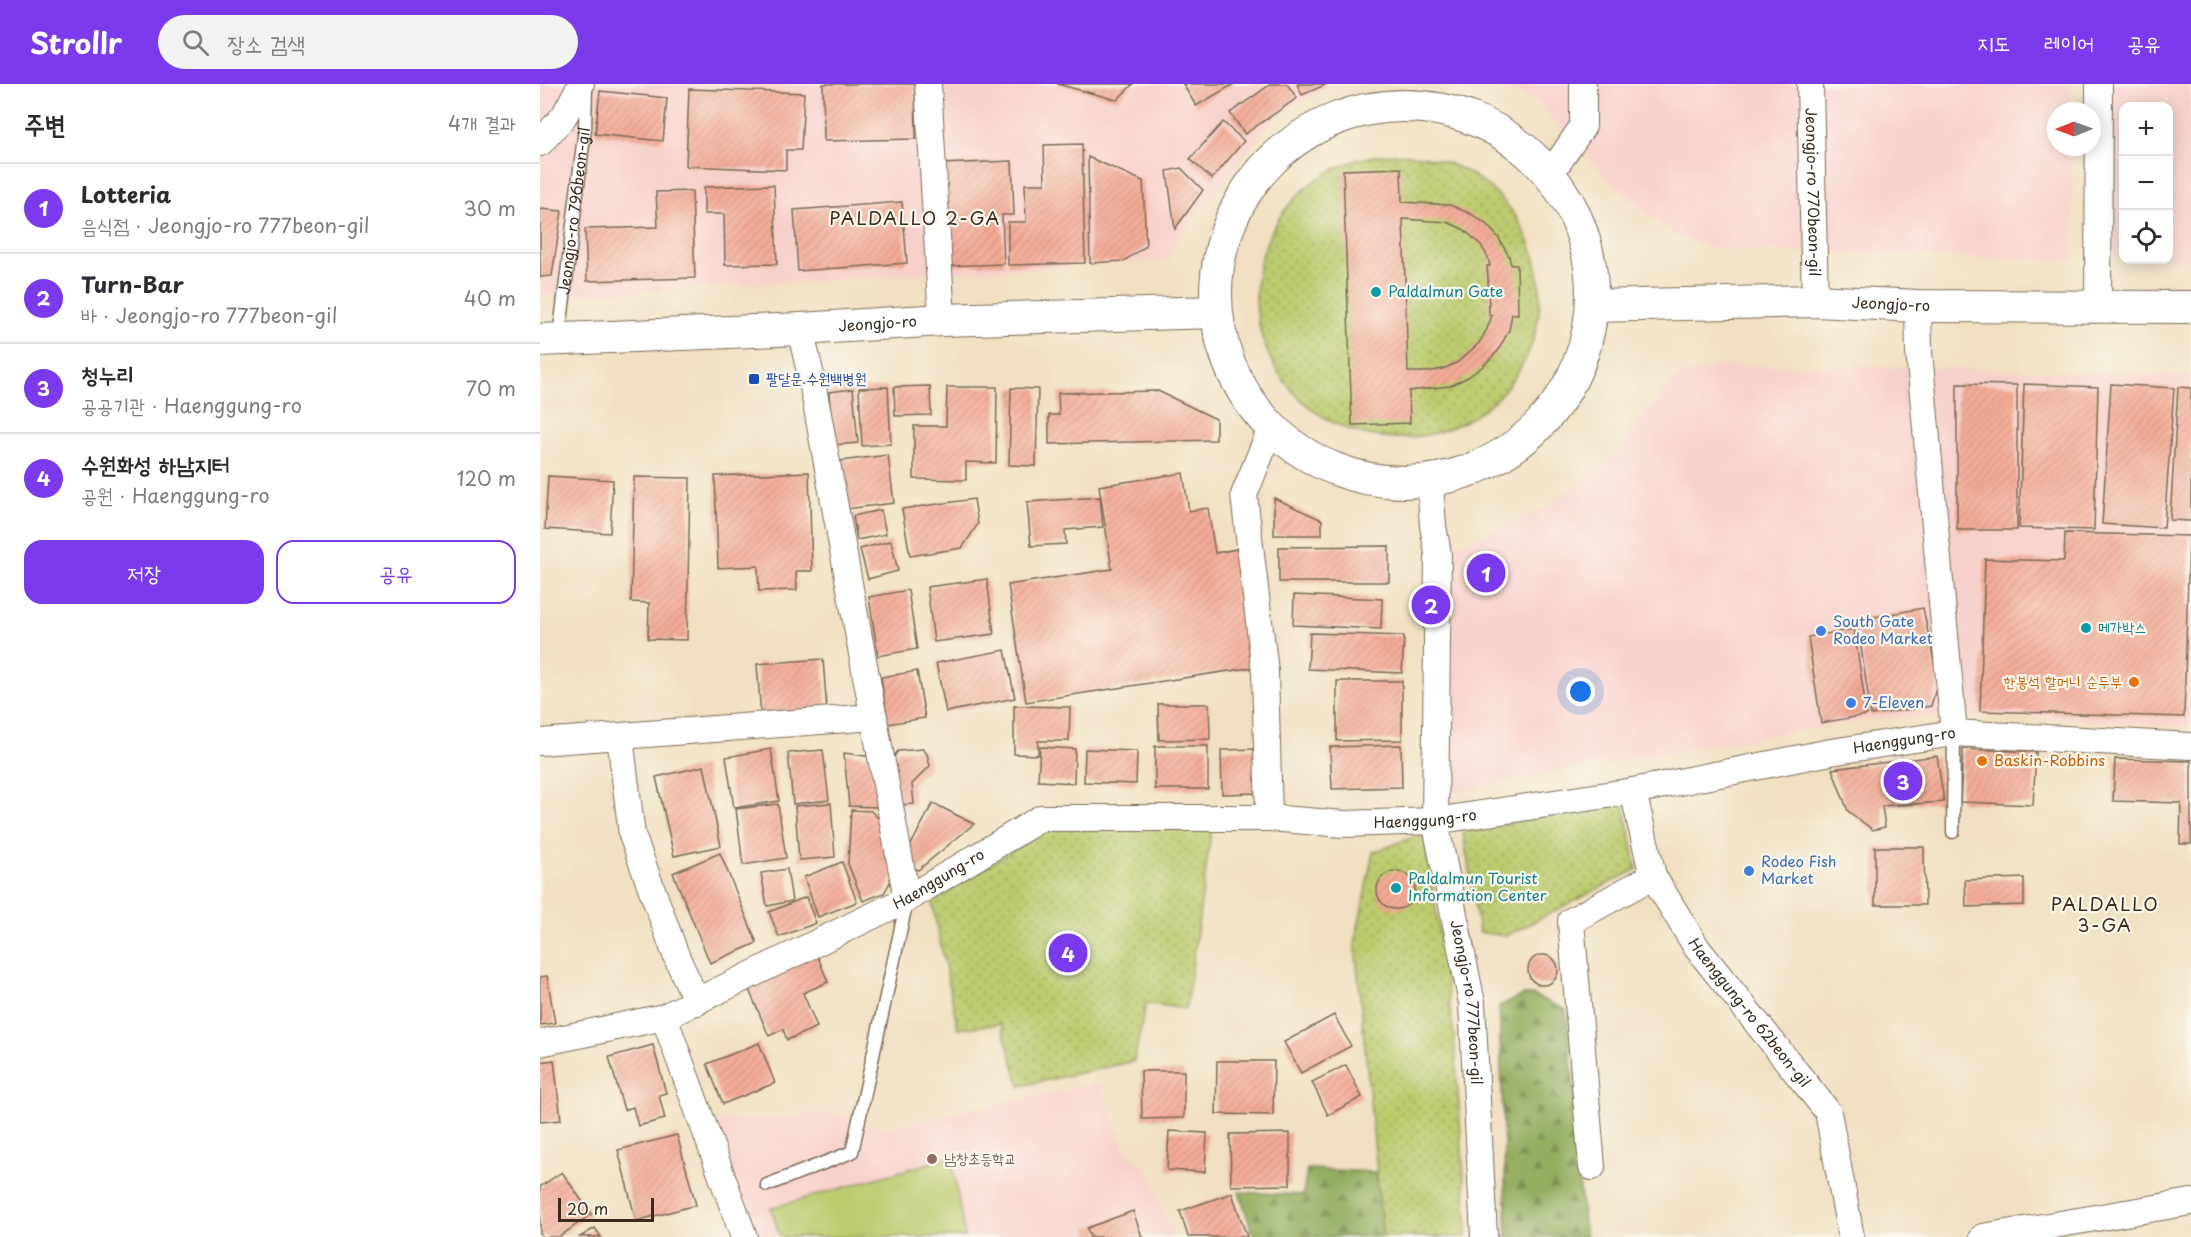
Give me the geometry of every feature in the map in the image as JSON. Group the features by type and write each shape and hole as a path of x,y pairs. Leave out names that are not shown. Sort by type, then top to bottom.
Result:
{"street":[{"name":"Jeongjo-ro 796beon-gil","path":"552,117 584,84"},
{"path":"928,84 942,320"},
{"path":"1551,173 1583,126 1583,84"},
{"name":"Jeongjo-ro 770beon-gil","path":"1810,84 1815,301"},
{"path":"2098,307 2099,84"},
{"path":"1376,95 1441,107 1502,130 1551,173 1576,214 1580,225 1590,259 1593,306 1578,369 1543,423 1491,463 1430,482 1386,483 1344,474 1304,455 1271,428 1233,375 1216,312 1219,255 1239,201 1274,155 1321,122 1376,95"},
{"path":"540,143 552,117"},
{"name":"Jeongjo-ro","path":"1593,306 1815,301 1918,306 2191,308"},
{"path":"1918,306 1919,352 1954,733"},
{"name":"Jeongjo-ro","path":"549,339 800,329 942,320 1216,312"},
{"path":"800,329 811,376 907,899"},
{"path":"1269,818 1265,672 1244,495 1271,428"},
{"name":"Jeongjo-ro 777beon-gil","path":"1430,482 1433,526 1438,554 1434,821 1472,1003 1484,1237"},
{"path":"540,742 874,717"},
{"name":"Haenggung-ro","path":"540,1043 664,1017 907,899 1041,818 1269,818 1344,824 1434,821 1633,791 1831,752 1954,733 2191,746"},
{"path":"620,737 632,835 677,958 697,1002"},
{"name":"Haenggung-ro 62beon-gil","path":"1633,791 1653,876 1697,948 1828,1112 1851,1237"},
{"path":"1592,1167 1571,921 1653,876"},
{"path":"664,1017 744,1237"},
{"path":"1983,1237 2191,1202"}],"lane":[{"name":"Jeongjo-ro 796beon-gil","path":"549,339 585,128 584,84"},
{"path":"1953,832 1954,733"},
{"path":"767,1185 852,1152 907,899"}],"shaded area":[{"path":"540,84 1336,84 1278,115 1180,235 1169,260 540,297"},
{"path":"1494,84 2071,84 2071,102 2047,102 2047,156 2072,156 2074,261 1718,249 1675,236 1604,175 1535,100"},
{"path":"2111,84 2191,84 2191,259 2173,258 2173,102 2119,102 2119,257 2112,257"},
{"name":"South Gate Rodeo Market","path":"1722,365 1944,368 2191,376 2191,727 2023,716 1929,716 1864,720 1587,766 1453,792 1451,546 1469,541 1546,507 1585,480 1618,453 1634,426 1674,378"},
{"name":"남창초등학교","path":"1101,1082 1126,1153 1146,1165 1175,1237 757,1237 713,1121 836,1113 884,1128"}],"green space":[{"path":"1398,154 1426,157 1452,165 1477,178 1498,196 1516,217 1529,242 1537,268 1540,296 1537,324 1529,350 1516,375 1498,396 1477,414 1452,427 1426,435 1398,438 1370,435 1344,427 1319,414 1298,396 1280,375 1267,350 1259,324 1256,296 1259,268 1267,242 1280,217 1298,196 1319,178 1344,165 1370,157"},
{"path":"1623,801 1637,869 1506,936 1479,932 1463,832"},
{"path":"1212,826 1186,1009 1146,1003 1134,1061 1020,1086 1001,1024 958,1029 932,902 1049,827"},
{"path":"1425,833 1454,1036 1467,1219 1466,1237 1383,1237 1355,943 1373,852"},
{"path":"1524,995 1533,995 1566,1010 1577,1117 1578,1173 1586,1237 1507,1237 1499,1006"},
{"path":"951,1157 965,1237 780,1237 771,1208"},
{"path":"1307,1169 1376,1172 1383,1237 1254,1237 1239,1192 1303,1195"}],"building":[{"path":"823,84 915,84 916,139 824,141"},
{"path":"1057,84 1133,84 1117,100"},
{"path":"1183,84 1234,84 1196,106"},
{"path":"1271,84 1287,84 1297,98 1245,134 1230,113"},
{"path":"1297,84 1327,84 1302,95"},
{"path":"689,89 804,93 801,150 786,150 786,170 686,166"},
{"path":"600,91 667,98 663,141 595,134"},
{"path":"1223,122 1244,141 1212,179 1190,159"},
{"path":"1082,144 1085,263 1008,265 1008,222 1026,222 1025,184 1045,184 1044,145"},
{"path":"1088,157 1143,181 1146,246 1124,261 1090,263"},
{"path":"1012,161 1014,215 1002,215 1004,264 944,266 941,164"},
{"path":"1181,168 1203,190 1175,229 1167,171"},
{"path":"1401,168 1402,202 1450,205 1471,214 1486,224 1498,237 1509,256 1511,265 1517,265 1518,314 1512,314 1509,330 1498,351 1468,377 1450,386 1409,391 1410,423 1352,425 1343,170","holes":["1403,219 1447,222 1463,229 1481,245 1488,258 1490,266 1487,266 1489,315 1492,315 1479,343 1458,362 1443,369 1408,372"]},
{"path":"774,185 777,264 725,265 724,214 704,214 704,187"},
{"path":"692,191 695,278 587,281 585,229 658,227 656,192"},
{"path":"902,202 907,263 798,271 794,210"},
{"path":"540,209 562,211 552,276 540,277"},
{"path":"1957,384 2017,385 2017,530 1957,530"},
{"path":"2024,384 2098,387 2094,530 2019,528"},
{"path":"2111,384 2174,388 2164,528 2102,524"},
{"path":"930,386 931,415 895,416 894,387"},
{"path":"888,387 891,444 862,446 859,388"},
{"path":"947,387 997,387 996,463 966,462 966,480 914,479 914,426 946,426"},
{"path":"2178,387 2191,388 2191,521 2170,520"},
{"path":"1011,388 1038,389 1036,466 1009,465"},
{"path":"853,389 858,443 833,445 829,392"},
{"path":"1158,391 1216,419 1216,440 1049,444 1049,415 1059,415 1058,393"},
{"path":"888,455 894,503 846,509 840,461"},
{"path":"809,472 812,571 796,571 797,590 759,591 758,566 718,568 715,476"},
{"path":"1183,473 1189,511 1208,508 1215,553 1237,549 1255,667 1026,702 1008,585 1112,569 1099,486"},
{"path":"548,476 613,480 610,533 545,529"},
{"path":"634,477 690,478 687,640 648,639 649,603 631,602"},
{"path":"1100,497 1103,527 1065,530 1066,544 1031,546 1027,502"},
{"path":"1274,498 1322,520 1322,535 1274,535"},
{"path":"974,499 978,524 962,548 910,556 902,509"},
{"path":"881,510 886,534 857,540 853,516"},
{"path":"2065,533 2189,536 2184,717 1980,711 1985,559 2064,561"},
{"path":"891,541 898,571 868,579 860,549"},
{"path":"1389,546 1389,582 1279,582 1279,547"},
{"path":"987,579 994,634 934,642 927,587"},
{"path":"908,590 917,649 878,656 869,597"},
{"path":"1294,595 1382,599 1381,629 1293,625"},
{"path":"1923,608 1938,681 1931,706 1871,715 1857,620"},
{"path":"1854,629 1867,715 1821,723 1808,637"},
{"path":"1310,633 1404,636 1402,673 1308,669"},
{"path":"1005,650 1015,698 946,712 936,663"},
{"path":"823,659 827,712 761,717 757,664"},
{"path":"917,671 925,718 888,724 881,677"},
{"path":"1337,681 1402,681 1402,740 1337,741"},
{"path":"1158,704 1209,704 1210,739 1159,740"},
{"path":"1014,706 1070,707 1069,741 1038,741 1038,755 1014,754"},
{"path":"1401,745 1402,787 1332,789 1330,747"},
{"path":"1155,746 1208,746 1208,789 1155,789"},
{"path":"1040,747 1075,749 1074,783 1038,781"},
{"path":"771,749 779,801 734,808 726,757"},
{"path":"923,749 930,766 912,784 914,804 897,805 890,762 898,751"},
{"path":"1085,749 1137,751 1136,784 1084,782"},
{"path":"1260,749 1261,793 1222,794 1221,750"},
{"path":"1963,749 2036,752 2033,805 1960,802"},
{"path":"823,750 829,800 793,804 788,753"},
{"path":"844,753 872,757 878,807 849,806"},
{"path":"1937,756 1944,802 1882,806 1885,827 1873,830 1848,811 1832,769"},
{"path":"2115,759 2191,761 2191,844 2180,844 2181,803 2113,801"},
{"path":"704,766 721,846 674,856 656,777"},
{"path":"831,803 835,857 799,860 795,806"},
{"path":"933,803 974,824 918,870 903,860"},
{"path":"778,804 786,858 743,865 736,809"},
{"path":"851,810 871,811 883,823 893,877 884,893 863,901 848,864"},
{"path":"1875,847 1924,847 1925,905 1875,905"},
{"path":"720,853 757,943 710,963 673,873"},
{"path":"842,862 857,902 818,917 804,877"},
{"path":"787,869 792,901 767,906 761,873"},
{"name":"Paldalmun Tourist Information Center","path":"1396,871 1409,877 1415,890 1409,903 1396,909 1383,903 1377,890 1383,877"},
{"path":"2024,878 2024,905 1966,907 1965,880"},
{"path":"806,897 816,923 779,937 769,912"},
{"path":"817,955 828,982 803,993 817,1027 787,1040 783,1029 769,1036 747,985"},
{"path":"1543,955 1554,959 1558,970 1554,981 1543,985 1532,981 1528,970 1532,959"},
{"path":"547,976 555,1023 540,1025 540,977"},
{"path":"1334,1015 1351,1046 1301,1073 1284,1042"},
{"path":"759,1043 775,1083 723,1104 707,1064"},
{"path":"653,1045 666,1093 659,1095 665,1119 638,1126 633,1107 624,1110 609,1057"},
{"path":"554,1060 561,1120 540,1122 540,1062"},
{"path":"1217,1061 1274,1061 1273,1115 1216,1114"},
{"path":"1346,1065 1362,1097 1328,1115 1312,1082"},
{"path":"1141,1071 1184,1071 1184,1118 1142,1119"},
{"path":"1169,1131 1207,1133 1205,1172 1167,1170"},
{"path":"1290,1133 1290,1185 1231,1186 1230,1134"},
{"path":"677,1135 696,1205 636,1221 618,1150"},
{"path":"562,1172 591,1214 559,1237 543,1237 540,1233 540,1187"},
{"path":"1232,1193 1247,1237 1188,1237 1180,1211"},
{"path":"1133,1211 1142,1237 1090,1237 1087,1228"},
{"path":"595,1228 601,1237 580,1237"}],"place":[{"name":"Paldalmun Gate","path":"1376,292"},
{"name":"팔달문.수원백병원","path":"754,379"},
{"name":"Lotteria","path":"1486,573"},
{"name":"Turn-Bar","path":"1431,605"},
{"name":"메가박스","path":"2086,628"},
{"name":"South Gate Rodeo Market","path":"1821,631"},
{"name":"한봉석 할머니 순두부","path":"2134,682"},
{"name":"7-Eleven","path":"1851,703"},
{"name":"Baskin-Robbins","path":"1982,761"},
{"name":"청누리","path":"1903,781"},
{"name":"Rodeo Fish Market","path":"1749,871"},
{"name":"Paldalmun Tourist Information Center","path":"1396,888"},
{"name":"수원화성 하남지터","path":"1068,953"},
{"name":"남창초등학교","path":"932,1159"}],"district":[{"name":"PALDALLO 2-GA","path":"915,219"},
{"name":"PALDALLO 3-GA","path":"2105,915"}]}
